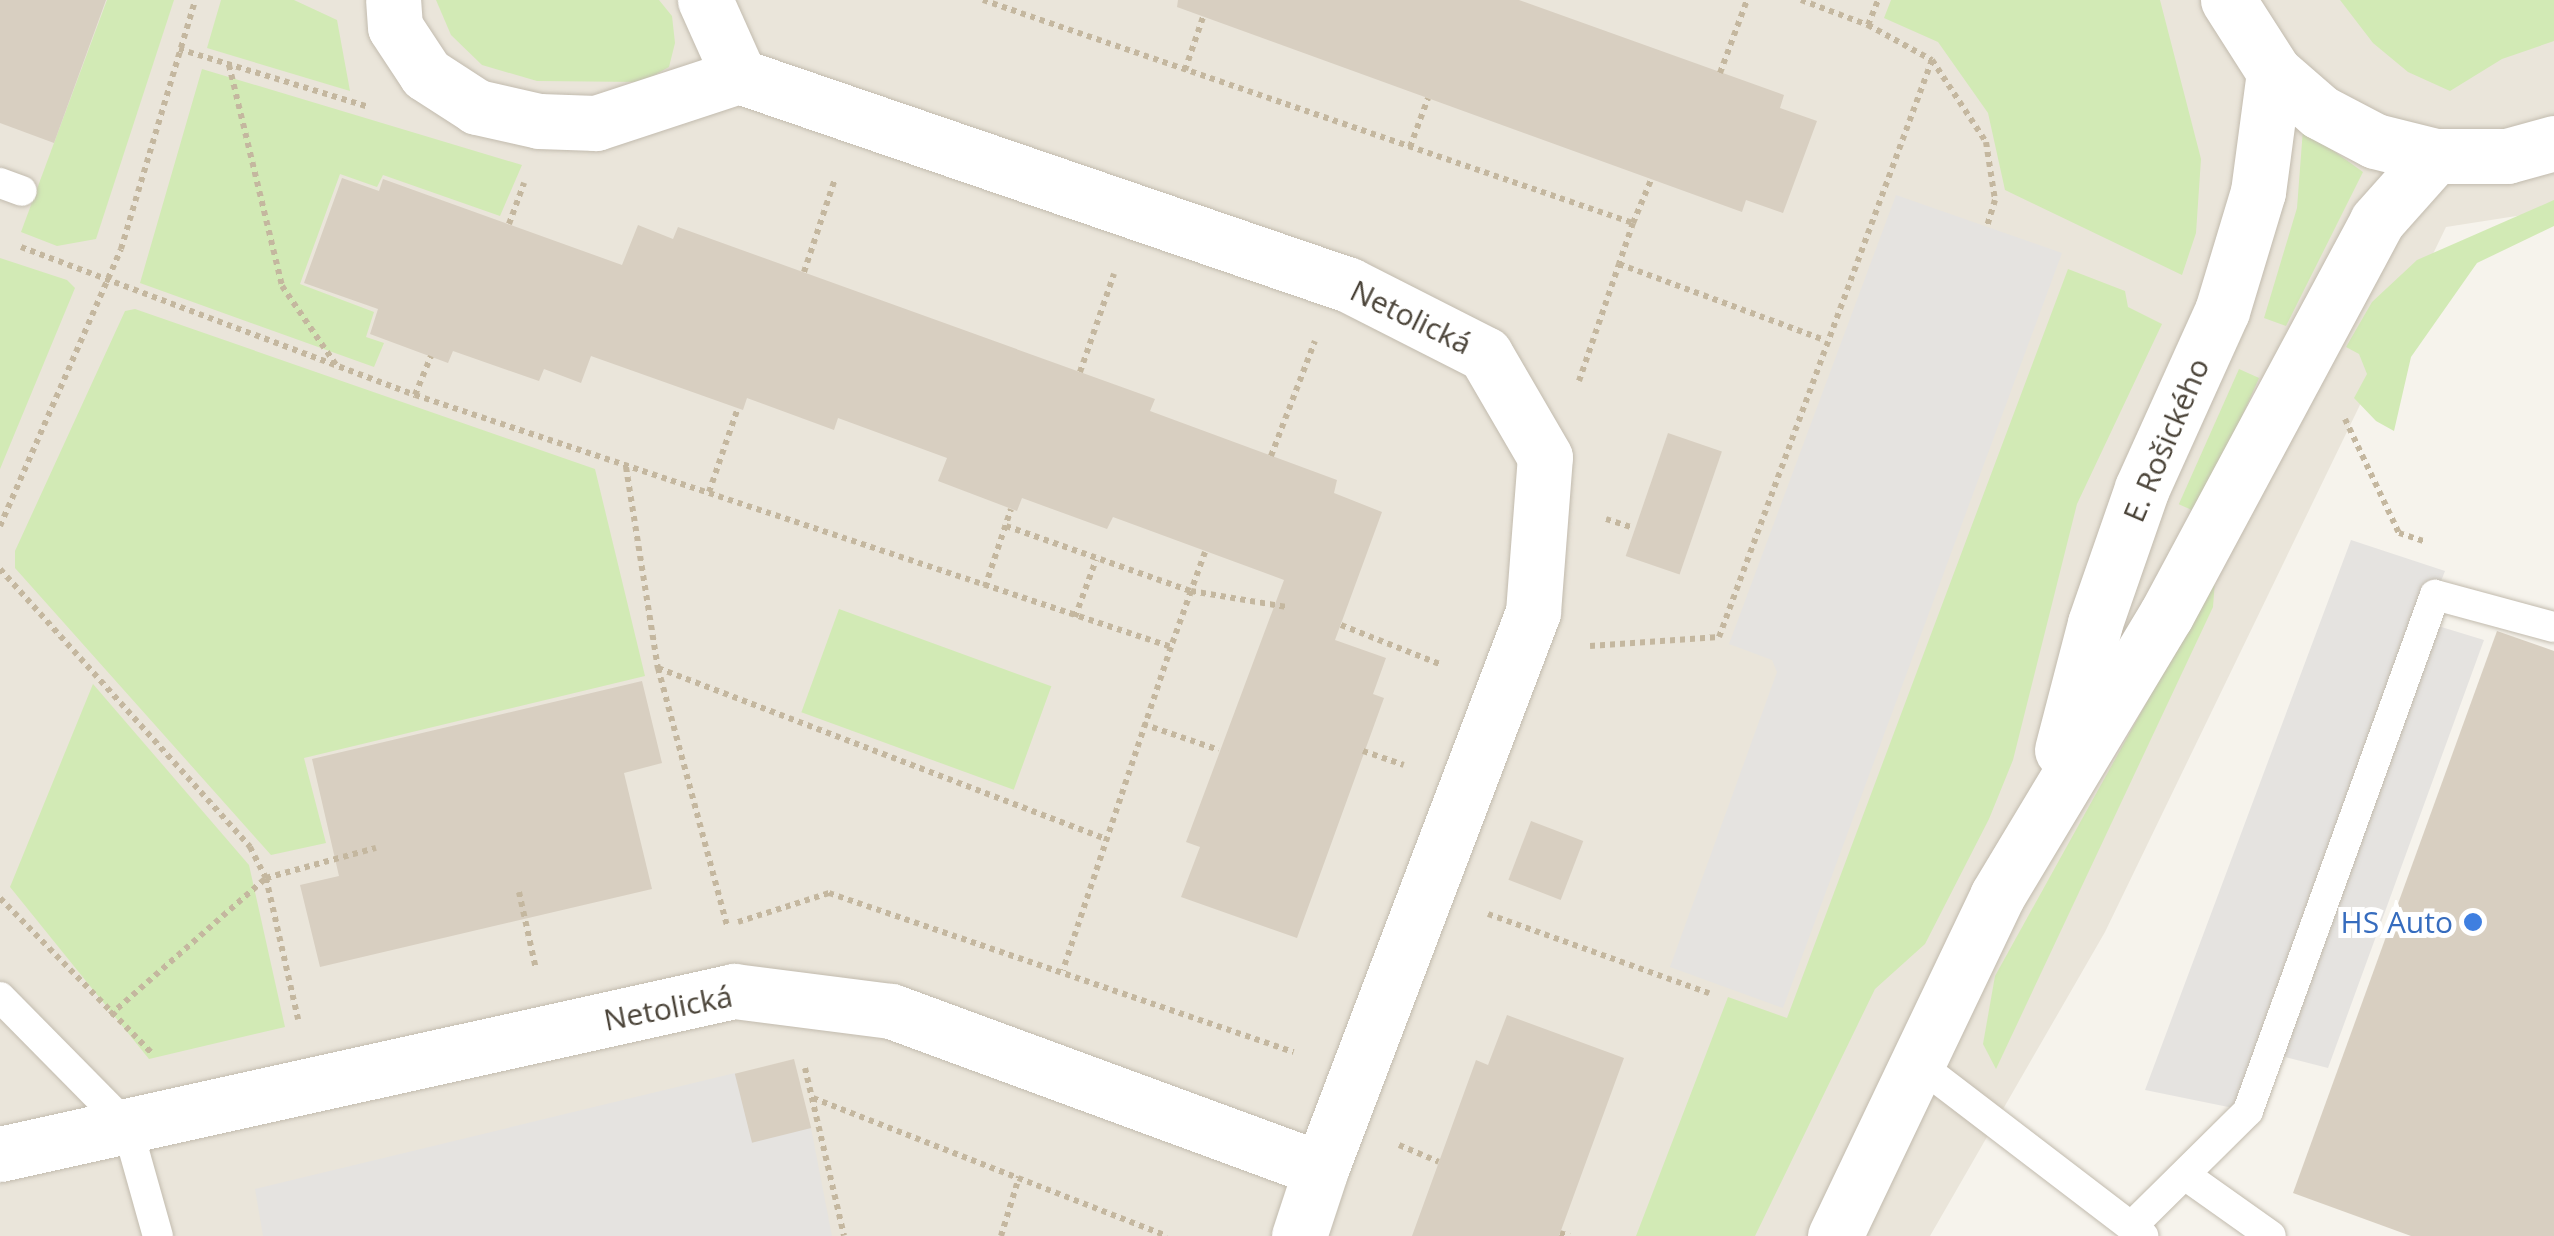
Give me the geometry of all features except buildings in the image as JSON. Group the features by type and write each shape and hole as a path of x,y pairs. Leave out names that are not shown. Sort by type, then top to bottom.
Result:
{"street":[{"path":"394,0 395,27 426,74 477,107 523,118 596,123 738,76 705,0"},
{"path":"2228,0 2274,72 2320,112 2375,140 2436,156 2508,156 2554,143"},
{"name":"E. Rošického","path":"2048,806 2095,622 2136,505 2233,277 2258,192 2274,72"},
{"name":"Netolická","path":"738,76 1349,285 1486,354 1545,457 1534,612 1321,1169 1299,1236"},
{"name":"E. Rošického","path":"1835,1236 2048,806 2166,614 2377,221 2436,156"},
{"name":"Netolická","path":"0,1154 734,992 891,1011 1321,1169"}],"lane":[{"path":"1917,1064 2138,1231 2185,1174 2248,1111 2435,596 2554,628"},
{"path":"0,997 127,1126 158,1236"},
{"path":"2185,1174 2272,1236"}],"path":[{"path":"0,526 110,277 195,0"},
{"path":"983,0 1634,224"},
{"path":"1720,73 1746,0"},
{"path":"1801,0 1868,25 1932,60 1986,142 1995,200 1988,226"},
{"path":"1868,25 1878,0"},
{"path":"1185,70 1203,17"},
{"path":"1586,646 1719,636 1932,60"},
{"path":"229,65 282,286 337,367"},
{"path":"1410,147 1428,98"},
{"path":"804,272 842,159"},
{"path":"509,224 528,174"},
{"path":"1652,180 1619,264 1826,340"},
{"path":"17,245 110,277 337,367 626,468 709,492 1171,647"},
{"path":"1080,372 1121,255"},
{"path":"1270,456 1321,326"},
{"path":"415,394 431,356"},
{"path":"709,492 738,408"},
{"path":"2340,408 2398,532 2436,544"},
{"path":"626,468 658,668 728,926 788,998 844,1236"},
{"path":"984,587 1011,509"},
{"path":"1006,526 1191,591 1287,607"},
{"path":"1063,970 1143,724 1206,552"},
{"path":"1075,617 1096,560"},
{"path":"0,569 175,757 250,847 266,878 301,1034"},
{"path":"1341,625 1506,692"},
{"path":"658,668 1104,838"},
{"path":"1143,724 1218,750"},
{"path":"1362,751 1420,771"},
{"path":"110,1015 266,878 376,848"},
{"path":"519,892 540,982"},
{"path":"713,933 829,892 1311,1058"},
{"path":"0,898 110,1015 155,1056 173,1053"},
{"path":"1472,908 1709,993"},
{"path":"812,1098 1167,1236"},
{"path":"1387,1140 1439,1162"},
{"path":"1002,1236 1018,1177"},
{"path":"1560,1232 1570,1236"}],"shaded area":[{"path":"0,0 2554,0 2554,210 2446,227 2105,932 1930,1236 0,1236"},
{"path":"1896,195 2062,253 1783,1008 1670,967 1777,672 1772,660 1729,644"},
{"path":"2351,540 2445,571 2425,622 2484,640 2328,1068 2269,1053 2248,1111 2145,1090"},
{"path":"735,1073 811,1128 832,1236 263,1236 255,1189"}],"green space":[{"path":"107,0 174,0 96,239 57,246 21,232"},
{"path":"221,0 294,0 337,20 350,91 207,48"},
{"path":"436,0 659,0 672,16 675,43 669,67 642,82 537,81 482,65 451,35"},
{"path":"1891,0 2160,0 2201,159 2196,233 2182,275 2005,190 1988,113 1938,42 1884,18"},
{"path":"2340,0 2554,0 2554,41 2502,59 2450,91 2408,72 2373,43"},
{"path":"202,69 522,165 500,216 383,175 377,187 340,174 300,284 374,312 366,337 384,343 374,367 140,283"},
{"path":"2303,129 2363,172 2286,326 2264,318 2297,208"},
{"path":"2554,200 2554,226 2477,263 2411,357 2394,431 2376,421 2354,398 2367,374 2359,354 2346,347 2372,302 2417,260"},
{"path":"0,258 67,280 75,288 0,469"},
{"path":"2068,269 2125,291 2128,307 2162,324 2077,504 2013,760 1989,819 1925,944 1875,989 1755,1236 1636,1236 1728,997 1787,1018"},
{"path":"135,309 595,469 645,676 304,758 326,843 271,855 15,568 15,551 125,311"},
{"path":"2239,369 2259,378 2199,513 2179,504"},
{"path":"2215,579 2213,607 1996,1069 1983,1044 1995,976"},
{"path":"839,609 1051,686 1014,790 801,712"},
{"path":"93,684 249,865 285,1027 149,1059 10,887"}],"place":[{"name":"HS Auto","path":"2473,922"}]}
